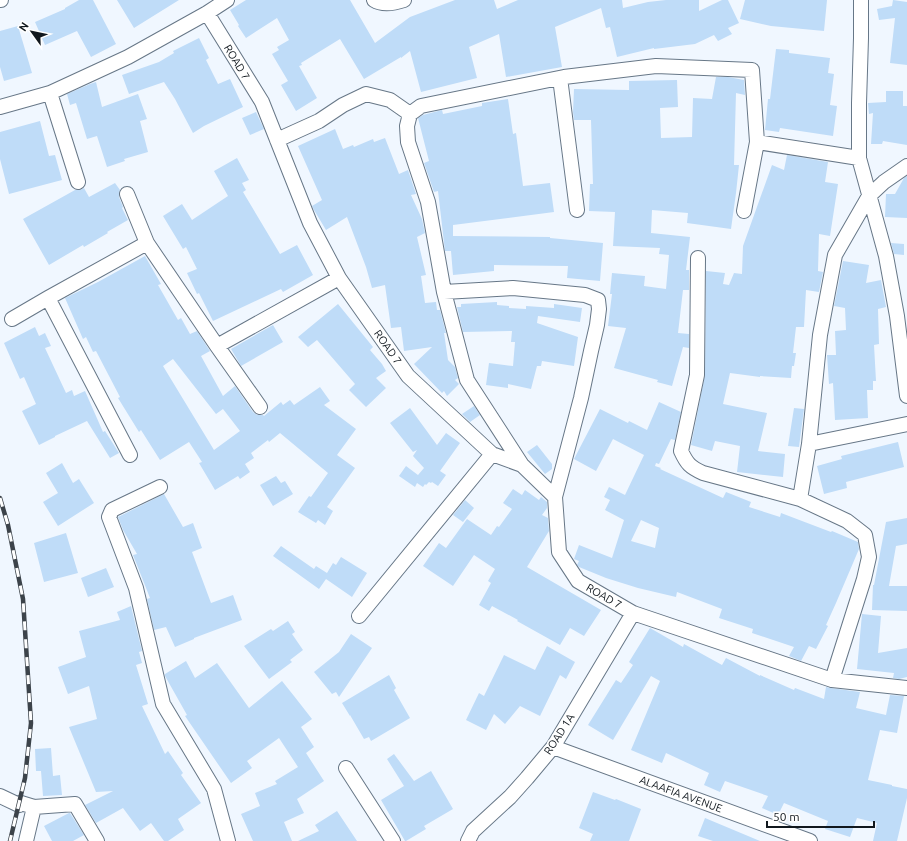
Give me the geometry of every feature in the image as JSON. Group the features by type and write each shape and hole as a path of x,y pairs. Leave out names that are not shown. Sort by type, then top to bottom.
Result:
{"street":[{"path":"0,107 50,93 128,57 207,13 227,0"},
{"path":"374,0 379,2 398,2 404,0"},
{"path":"861,0 859,158 886,256 897,316 907,396"},
{"name":"ROAD 7","path":"207,13 262,102 310,223 340,278 408,376 492,454 522,466 555,497 559,552 578,581 633,613 832,680 907,688"},
{"path":"522,466 467,380 444,292 428,202 408,142 407,126 410,114 421,106 560,78 656,66 752,70 757,142 744,211"},
{"path":"560,78 577,210"},
{"path":"50,93 78,182"},
{"path":"277,140 318,121 343,105 366,94 390,100 410,114"},
{"path":"757,142 859,158"},
{"path":"800,499 809,444 820,336 834,255 869,196 884,182 907,166"},
{"path":"127,194 147,243 260,407"},
{"path":"12,319 147,243"},
{"path":"698,258 697,376 681,451 685,459 692,468 703,473 800,499 847,521 865,535 869,557 864,579 832,680"},
{"path":"217,346 340,278"},
{"path":"444,292 513,288 585,295 598,300 599,309 597,325 581,398 555,497"},
{"path":"48,298 130,454"},
{"path":"809,444 907,424"},
{"path":"359,616 492,454"},
{"path":"160,487 112,510 109,517 136,588 163,704 214,790 228,841"},
{"name":"ROAD 1A","path":"468,841 473,831 510,797 553,747 633,613"},
{"name":"ALAAFIA AVENUE","path":"553,747 810,841"},
{"path":"346,768 393,841"},
{"path":"0,796 19,805 22,803 34,807 75,804 97,841"},
{"path":"26,841 34,807"}],"building":[{"path":"79,0 93,0 116,44 91,57 77,31 45,45 35,22 65,9"},
{"path":"117,0 179,0 134,28"},
{"path":"246,0 350,0 375,43 410,17 455,0 494,0 497,9 518,0 622,0 623,8 648,2 666,0 699,0 699,11 722,0 728,0 739,23 728,28 732,34 718,41 714,35 695,44 654,48 617,57 610,27 606,28 601,8 555,27 562,67 506,77 499,34 469,47 477,78 421,92 410,51 401,58 364,79 340,39 301,63 302,65 299,66 317,98 296,111 281,85 288,81 272,54 279,50 277,47 289,40 277,18 246,38 230,10"},
{"path":"745,0 827,0 824,31 771,26 740,19"},
{"path":"893,0 907,2 907,65 890,63 895,18 879,20 877,9 892,6"},
{"path":"18,26 32,73 4,81 0,67 0,31"},
{"path":"199,38 209,58 206,60 218,84 230,79 243,107 193,133 164,82 129,94 122,75 159,62 174,53 173,51"},
{"path":"776,49 789,50 789,53 830,58 828,73 834,74 830,105 837,106 833,136 780,128 779,132 765,130"},
{"path":"716,77 728,77 744,80 745,95 736,93 734,165 739,165 731,229 687,223 688,213 652,210 651,233 690,237 686,270 689,270 689,290 683,290 678,333 689,334 689,348 683,347 672,386 657,382 658,380 614,368 626,328 608,326 612,294 610,294 612,273 645,276 644,286 666,289 669,255 659,254 660,248 613,246 615,212 589,211 590,184 593,184 591,120 574,120 574,89 629,90 629,81 677,80 678,107 660,108 661,138 692,137 693,98 712,99"},
{"path":"96,82 102,107 138,94 147,119 140,121 148,152 124,159 125,161 107,167 97,136 87,139 76,103 70,105 67,94"},
{"path":"886,91 903,91 903,106 907,106 907,145 883,141 882,144 871,144 873,113 869,114 868,103 886,102"},
{"path":"508,99 513,134 516,133 523,186 550,183 554,212 453,225 453,236 550,237 603,243 600,281 567,278 568,266 494,265 494,271 453,275 451,251 445,251 438,191 434,192 424,163 429,161 418,118 423,115 442,110 443,114 482,106 482,103"},
{"path":"256,112 264,129 250,135 242,118"},
{"path":"40,121 49,156 55,155 62,180 9,194 0,159 0,132"},
{"path":"335,129 343,149 353,145 354,147 373,139 374,142 385,138 399,174 408,170 416,194 411,195 422,219 425,233 417,237 426,275 421,276 425,303 436,302 437,310 440,310 446,333 444,333 448,360 455,367 458,378 455,380 459,384 447,396 444,391 442,393 414,364 432,347 404,351 401,327 391,328 385,285 372,288 366,267 347,217 326,230 312,206 322,200 298,146"},
{"path":"787,155 828,162 825,182 838,184 830,236 819,234 818,271 823,272 819,292 806,290 804,327 796,327 793,353 796,353 794,366 792,366 791,378 760,377 730,373 723,404 767,413 758,451 785,454 783,477 737,472 740,446 715,441 712,451 691,445 705,375 706,271 725,273 723,284 729,285 734,273 742,274 743,246 772,165 784,170"},
{"path":"237,158 249,180 242,183 246,190 243,192 280,254 297,245 313,275 283,292 281,289 213,321 199,293 197,294 187,273 197,269 186,247 183,249 163,216 182,204 192,220 228,196 214,171"},
{"path":"907,176 907,218 885,217 886,194 895,194 904,178"},
{"path":"115,183 120,190 119,197 123,207 122,208 128,220 84,247 83,245 49,265 23,219 75,190 84,188 89,197"},
{"path":"891,243 904,244 904,255 894,254"},
{"path":"145,256 161,284 158,285 178,320 181,318 190,334 197,331 210,351 201,356 223,396 235,386 253,412 257,415 264,416 281,402 283,405 290,400 294,405 320,387 330,401 324,405 356,429 337,455 355,468 327,507 333,511 325,525 318,520 316,523 298,512 328,473 280,433 251,453 254,458 245,464 250,472 240,479 238,476 215,490 199,463 202,462 189,442 160,460 141,430 139,432 118,398 120,397 96,351 93,352 86,337 83,339 65,298","holes":["173,359 216,414 223,409 240,431 214,450 163,366"]},
{"path":"843,261 869,265 866,283 881,280 886,307 878,309 879,344 874,345 876,381 873,381 873,390 867,390 868,418 835,420 833,383 829,384 827,355 836,355 835,331 846,330 845,308 834,306"},
{"path":"497,302 497,305 509,306 509,308 526,309 526,306 554,308 554,304 582,308 580,322 538,316 537,323 578,337 574,366 542,361 541,366 537,366 531,389 508,384 508,388 486,385 489,363 513,366 515,342 511,342 512,331 463,332 457,307 461,307 461,304"},
{"path":"338,304 373,347 370,350 386,371 376,378 386,388 366,407 349,390 355,384 317,340 308,347 298,337"},
{"path":"273,325 283,342 241,366 231,349"},
{"path":"35,327 39,336 45,333 51,346 45,348 66,393 72,390 74,396 85,391 103,432 105,431 119,453 110,458 87,421 39,445 22,411 36,404 24,377 20,379 4,343"},
{"path":"659,402 681,412 675,440 671,439 659,464 656,463 655,466 723,498 726,492 751,502 749,507 780,517 781,513 858,542 859,549 826,625 828,626 816,649 809,646 801,661 789,656 794,647 752,633 753,629 719,618 722,609 677,592 676,597 638,588 606,578 577,565 579,561 574,559 579,545 612,558 624,520 605,510 610,500 604,497 609,487 625,495 644,455 613,439 596,471 574,459 600,409 628,423 629,421 647,430","holes":["641,520 659,528 655,548 631,541"]},
{"path":"474,406 480,415 470,422 462,414"},
{"path":"410,408 437,445 446,433 460,443 440,471 446,475 438,486 432,482 429,482 423,487 417,483 415,487 399,476 406,466 418,475 424,468 413,456 417,450 413,452 390,423"},
{"path":"794,408 804,409 799,447 788,446"},
{"path":"898,442 904,467 846,482 847,488 824,494 817,466 842,459 841,456"},
{"path":"537,445 552,464 552,469 545,474 527,452"},
{"path":"62,463 73,483 79,479 94,503 58,526 43,502 58,493 46,473"},
{"path":"276,476 281,483 285,481 293,494 273,506 260,485"},
{"path":"513,489 522,495 525,490 539,500 541,497 547,502 547,508 542,515 548,518 549,531 527,567 601,610 584,636 570,628 560,645 492,606 489,611 479,605 491,583 488,581 495,569 474,555 453,586 423,566 439,543 446,548 467,519 491,535 512,509 503,503"},
{"path":"164,494 183,527 193,523 202,548 192,552 211,603 233,595 242,620 194,638 175,647 166,627 154,630 147,599 150,598 133,555 137,554 123,530 118,517"},
{"path":"465,500 474,508 463,522 453,515"},
{"path":"907,518 907,544 896,546 889,586 907,586 907,611 872,610 873,585 886,522"},
{"path":"66,533 78,573 44,582 34,543"},
{"path":"281,546 314,569 316,566 327,573 333,563 336,565 341,557 367,573 352,597 326,579 319,589 273,556"},
{"path":"106,568 114,587 88,597 81,578"},
{"path":"131,606 142,651 139,652 142,663 136,665 148,704 142,706 165,754 168,751 183,773 181,775 201,803 178,819 184,830 168,841 164,841 151,823 140,831 123,808 96,823 85,805 113,791 96,792 69,727 97,719 89,686 68,694 58,667 86,657 79,631 120,620 117,612"},
{"path":"862,614 881,616 878,653 907,648 907,677 899,679 893,678 894,673 857,669"},
{"path":"288,621 295,632 292,634 303,650 290,660 292,662 269,679 244,646 271,629 273,631"},
{"path":"650,628 683,647 684,644 722,665 726,658 760,676 794,690 795,688 824,699 826,687 860,692 856,708 886,715 890,695 904,696 897,733 880,730 868,780 907,789 907,798 897,841 873,841 877,823 857,818 850,837 825,829 828,821 784,803 778,815 762,808 768,796 725,781 720,792 704,785 709,773 666,753 662,763 631,750 660,681 651,676 613,740 588,725 616,680 621,683 633,665 629,662"},
{"path":"351,634 372,648 339,697 336,692 332,694 314,672 339,652"},
{"path":"547,646 575,662 566,679 560,675 540,716 520,706 505,724 494,714 486,730 466,720 479,693 484,696 504,655 535,670"},
{"path":"186,661 195,678 217,663 249,708 282,681 312,719 301,727 314,747 306,753 324,781 297,799 304,813 284,822 292,841 253,841 241,814 260,806 255,793 277,784 275,781 298,767 279,738 247,761 252,768 231,783 185,716 187,715 165,676 165,674"},
{"path":"389,675 396,688 394,690 410,718 371,741 369,737 364,739 342,703"},
{"path":"51,748 53,776 60,775 62,795 43,796 41,771 36,771 35,749"},
{"path":"394,754 414,781 431,771 453,809 424,826 426,829 406,841 381,800 404,786 387,759"},
{"path":"593,792 641,809 629,841 590,841 593,834 579,828"},
{"path":"337,811 357,841 298,841 319,831 315,825"},
{"path":"69,813 84,835 73,841 52,841 44,826"},
{"path":"705,818 760,841 713,841 698,836"}],"railway":[{"path":"0,498 8,525 23,599 31,723 25,778 10,841"}]}
